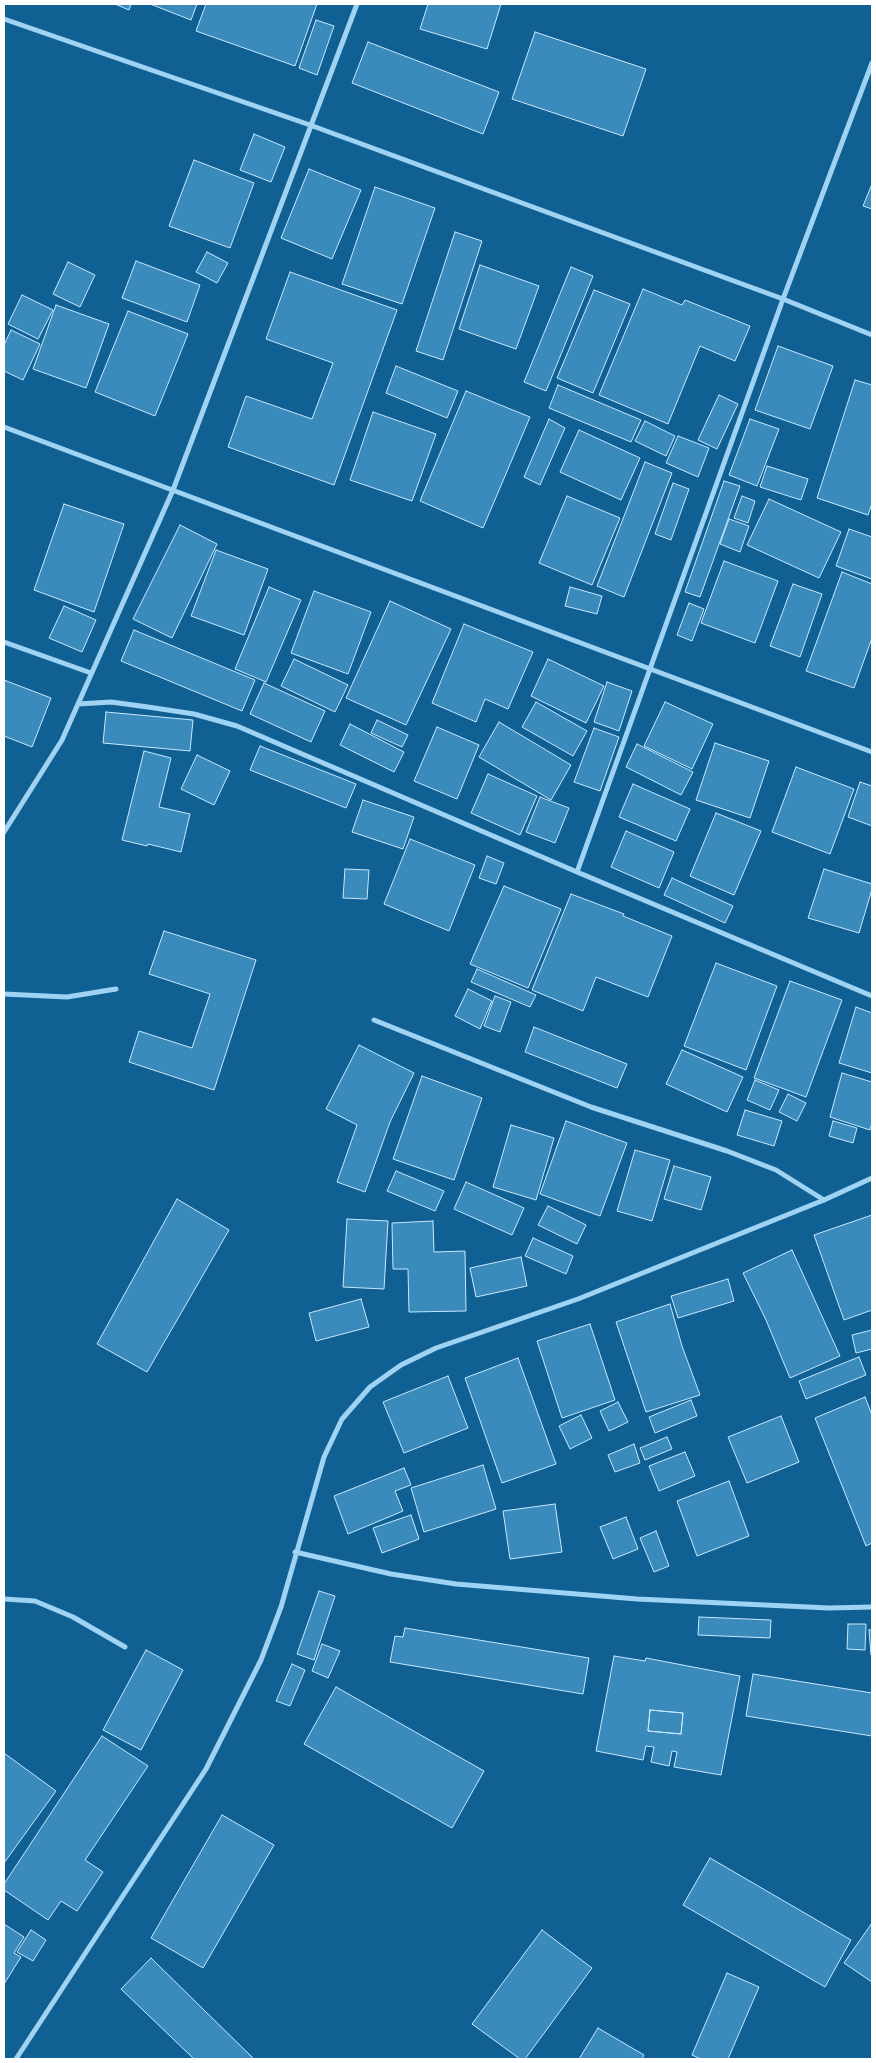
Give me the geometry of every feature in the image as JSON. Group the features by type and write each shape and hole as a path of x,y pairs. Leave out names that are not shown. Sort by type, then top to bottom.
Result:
{"street":[{"path":"4,832 62,740 172,490 357,4"},
{"path":"4,19 310,125 783,300 872,335"},
{"path":"577,872 783,300 872,63"},
{"path":"4,427 652,668 872,752"},
{"path":"4,642 91,673"},
{"path":"78,704 111,702 148,707 194,714 237,726 872,996"},
{"path":"4,994 67,996 116,989"},
{"path":"374,1020 591,1107 727,1151 776,1170 824,1200"},
{"path":"16,2059 206,1769 261,1660 281,1607 295,1552 324,1457 342,1419 370,1386 401,1365 436,1348 578,1299 824,1200 872,1178"},
{"path":"295,1552 391,1574 456,1584 637,1599 829,1608 872,1607"},
{"path":"4,1599 35,1601 73,1617 126,1646"}],"building":[{"path":"115,4 131,4 129,10"},
{"path":"150,4 197,4 191,20"},
{"path":"206,4 317,4 295,66 196,31"},
{"path":"428,4 501,4 487,49 420,29"},
{"path":"316,20 334,26 317,75 299,68"},
{"path":"535,32 646,69 623,136 512,99"},
{"path":"368,42 499,92 483,134 352,83"},
{"path":"254,134 285,147 271,182 240,170"},
{"path":"194,160 254,183 230,248 169,226"},
{"path":"309,169 361,190 332,259 281,238"},
{"path":"872,184 872,209 863,206"},
{"path":"375,187 435,208 402,304 342,284"},
{"path":"455,232 482,241 443,360 416,351"},
{"path":"207,252 228,263 217,283 196,272"},
{"path":"136,261 200,285 187,322 122,298"},
{"path":"68,262 95,275 80,307 53,294"},
{"path":"480,265 539,286 516,349 459,329"},
{"path":"571,267 593,276 546,391 524,382"},
{"path":"290,272 397,310 334,485 228,447 246,396 312,419 333,363 266,339"},
{"path":"643,289 682,305 685,300 750,326 735,361 700,346 668,424 599,395"},
{"path":"594,290 630,304 593,393 557,378"},
{"path":"22,295 53,310 38,339 8,324"},
{"path":"56,305 109,324 86,388 33,369"},
{"path":"128,311 188,334 155,416 95,392"},
{"path":"11,330 40,344 23,380 4,371 4,345"},
{"path":"778,346 833,366 810,429 755,410"},
{"path":"396,366 458,391 447,418 386,393"},
{"path":"855,380 872,385 872,503 868,515 817,498"},
{"path":"558,385 641,420 631,442 549,408"},
{"path":"466,391 530,417 483,528 420,501"},
{"path":"719,395 738,404 717,449 698,440"},
{"path":"373,412 436,434 412,501 350,480"},
{"path":"549,419 565,428 540,485 524,477"},
{"path":"750,419 779,429 757,486 729,475"},
{"path":"645,421 675,436 666,456 635,441"},
{"path":"579,430 640,458 621,500 560,472"},
{"path":"678,436 709,448 698,477 666,463"},
{"path":"645,462 672,473 624,597 597,586"},
{"path":"767,466 808,479 801,500 760,487"},
{"path":"724,481 740,486 700,597 685,592"},
{"path":"673,483 689,489 671,540 655,534"},
{"path":"567,496 620,518 592,585 539,563"},
{"path":"742,496 755,501 748,523 734,518"},
{"path":"769,499 841,532 819,578 747,545"},
{"path":"64,504 124,524 94,612 34,590"},
{"path":"729,519 749,526 740,552 720,544"},
{"path":"180,525 217,544 172,638 133,619"},
{"path":"849,529 872,537 872,579 836,566"},
{"path":"216,550 268,569 244,635 191,616"},
{"path":"724,561 778,581 755,643 701,623"},
{"path":"842,572 872,584 872,638 854,688 806,671"},
{"path":"793,584 822,594 800,657 770,646"},
{"path":"269,587 301,600 266,682 235,669"},
{"path":"570,587 602,596 597,614 565,606"},
{"path":"314,591 371,612 348,674 291,653"},
{"path":"390,601 451,629 406,725 346,698"},
{"path":"689,603 704,609 692,641 677,635"},
{"path":"64,606 96,620 82,652 49,638"},
{"path":"464,624 533,652 508,709 485,699 476,722 432,703"},
{"path":"134,630 255,680 242,711 121,661"},
{"path":"294,659 348,685 335,712 281,686"},
{"path":"548,659 604,686 586,723 531,696"},
{"path":"4,680 51,698 32,747 4,736"},
{"path":"607,682 632,691 619,731 594,722"},
{"path":"264,683 325,711 311,742 250,714"},
{"path":"536,702 587,731 573,756 522,727"},
{"path":"665,702 713,724 692,769 644,746"},
{"path":"106,712 193,720 190,751 103,743"},
{"path":"377,720 408,735 402,747 371,733"},
{"path":"499,722 571,765 551,800 479,757"},
{"path":"350,724 404,752 394,772 340,745"},
{"path":"437,727 479,745 457,799 414,781"},
{"path":"594,728 619,737 600,791 574,782"},
{"path":"715,743 769,761 750,818 696,800"},
{"path":"637,744 693,772 681,795 626,767"},
{"path":"260,746 356,784 346,808 250,770"},
{"path":"144,751 171,758 159,807 190,814 181,852 122,840"},
{"path":"197,755 230,771 214,805 181,789"},
{"path":"796,767 854,789 830,854 772,832"},
{"path":"488,774 537,796 520,835 471,813"},
{"path":"860,782 872,786 872,826 848,817"},
{"path":"633,784 690,809 676,841 619,817"},
{"path":"540,797 569,808 555,843 526,832"},
{"path":"363,800 414,817 403,849 352,832"},
{"path":"716,813 761,831 734,895 690,876"},
{"path":"626,831 674,852 659,888 611,867"},
{"path":"410,839 475,865 449,931 384,904"},
{"path":"487,856 504,863 496,884 479,878"},
{"path":"345,869 369,870 367,899 343,898"},
{"path":"824,869 872,884 859,933 808,918"},
{"path":"672,878 733,906 725,923 664,895"},
{"path":"504,886 561,909 528,988 470,964"},
{"path":"571,894 624,914 623,916 672,936 648,997 596,977 583,1011 532,990"},
{"path":"164,931 256,960 214,1090 129,1062 139,1031 192,1048 210,994 149,974"},
{"path":"716,963 777,986 746,1070 684,1046"},
{"path":"477,969 536,995 530,1007 471,982"},
{"path":"790,981 842,1000 806,1097 754,1078"},
{"path":"468,989 492,1001 480,1029 455,1016"},
{"path":"495,996 511,1002 500,1032 484,1026"},
{"path":"856,1007 872,1013 872,1073 839,1063"},
{"path":"534,1027 627,1064 617,1088 525,1052"},
{"path":"359,1045 414,1073 390,1122 365,1192 337,1182 357,1125 326,1109"},
{"path":"682,1050 743,1077 727,1112 666,1084"},
{"path":"842,1073 872,1082 872,1123 870,1130 830,1117"},
{"path":"422,1076 482,1098 454,1180 393,1159"},
{"path":"755,1080 779,1090 770,1110 747,1100"},
{"path":"788,1094 806,1103 797,1121 779,1112"},
{"path":"745,1110 782,1121 774,1146 737,1135"},
{"path":"566,1121 627,1143 600,1216 540,1194"},
{"path":"833,1121 857,1128 853,1143 829,1136"},
{"path":"511,1125 554,1138 536,1200 493,1187"},
{"path":"635,1150 670,1160 652,1221 617,1211"},
{"path":"674,1166 711,1177 701,1210 664,1199"},
{"path":"396,1171 444,1191 435,1211 387,1191"},
{"path":"466,1182 524,1208 512,1235 454,1209"},
{"path":"177,1199 229,1230 147,1372 97,1344"},
{"path":"548,1206 586,1225 577,1244 538,1225"},
{"path":"872,1215 872,1310 844,1320 814,1235"},
{"path":"347,1219 388,1221 384,1289 343,1287"},
{"path":"433,1221 434,1252 465,1251 466,1311 409,1312 408,1269 393,1269 392,1223"},
{"path":"533,1238 573,1256 566,1274 525,1256"},
{"path":"792,1250 840,1356 790,1378 766,1320 743,1273"},
{"path":"521,1257 527,1286 476,1297 470,1268"},
{"path":"728,1279 734,1301 678,1318 671,1296"},
{"path":"361,1299 369,1327 316,1341 309,1313"},
{"path":"670,1304 682,1346 700,1395 646,1412 616,1322"},
{"path":"590,1324 615,1400 562,1418 537,1341"},
{"path":"872,1330 872,1349 856,1353 852,1335"},
{"path":"859,1357 866,1375 806,1399 799,1381"},
{"path":"518,1358 556,1464 502,1483 465,1378"},
{"path":"448,1376 468,1428 404,1453 383,1402"},
{"path":"865,1397 872,1415 872,1543 866,1546 815,1418"},
{"path":"691,1400 697,1416 655,1433 649,1417"},
{"path":"618,1402 628,1422 609,1431 600,1411"},
{"path":"581,1415 592,1438 570,1449 559,1426"},
{"path":"781,1416 799,1462 747,1483 728,1437"},
{"path":"667,1437 672,1449 645,1460 640,1448"},
{"path":"634,1444 640,1463 615,1472 608,1455"},
{"path":"685,1452 695,1476 659,1491 649,1466"},
{"path":"483,1465 496,1509 424,1532 411,1488"},
{"path":"404,1468 411,1485 395,1491 403,1511 348,1534 334,1496"},
{"path":"729,1481 749,1536 697,1556 677,1501"},
{"path":"555,1504 562,1552 510,1559 503,1511"},
{"path":"411,1515 419,1539 382,1553 373,1528"},
{"path":"626,1517 638,1549 613,1559 600,1527"},
{"path":"656,1531 669,1566 654,1572 640,1538"},
{"path":"319,1591 335,1596 314,1660 297,1654"},
{"path":"699,1617 771,1620 770,1638 698,1635"},
{"path":"848,1624 866,1624 865,1650 847,1649"},
{"path":"405,1628 589,1658 583,1694 390,1662 395,1636 403,1637"},
{"path":"869,1630 872,1630 872,1655 871,1655"},
{"path":"322,1644 340,1651 328,1678 312,1671"},
{"path":"146,1650 183,1670 141,1750 103,1730"},
{"path":"614,1656 645,1661 646,1658 740,1676 721,1775 674,1767 677,1752 672,1751 669,1766 651,1762 654,1747 646,1746 643,1760 596,1751","holes":["650,1710 683,1713 681,1734 648,1731"]},
{"path":"292,1664 305,1670 290,1706 276,1701"},
{"path":"753,1674 872,1693 872,1736 746,1716"},
{"path":"336,1687 484,1771 452,1828 304,1744"},
{"path":"650,1710 683,1713 681,1734 648,1731"},
{"path":"102,1736 148,1766 85,1860 103,1872 77,1911 61,1901 48,1920 4,1890 4,1884"},
{"path":"4,1753 56,1791 4,1863"},
{"path":"222,1815 274,1845 203,1968 151,1938"},
{"path":"710,1858 851,1940 825,1987 683,1905"},
{"path":"872,1923 872,1982 844,1963"},
{"path":"4,1924 24,1937 14,1953 21,1957 4,1984"},
{"path":"31,1930 46,1940 33,1961 17,1952"},
{"path":"542,1930 592,1968 525,2059 520,2059 472,2024"},
{"path":"151,1958 254,2059 194,2059 121,1989"},
{"path":"727,1973 759,1987 728,2059 701,2059 692,2055"},
{"path":"598,2028 644,2055 642,2059 579,2059"}]}
